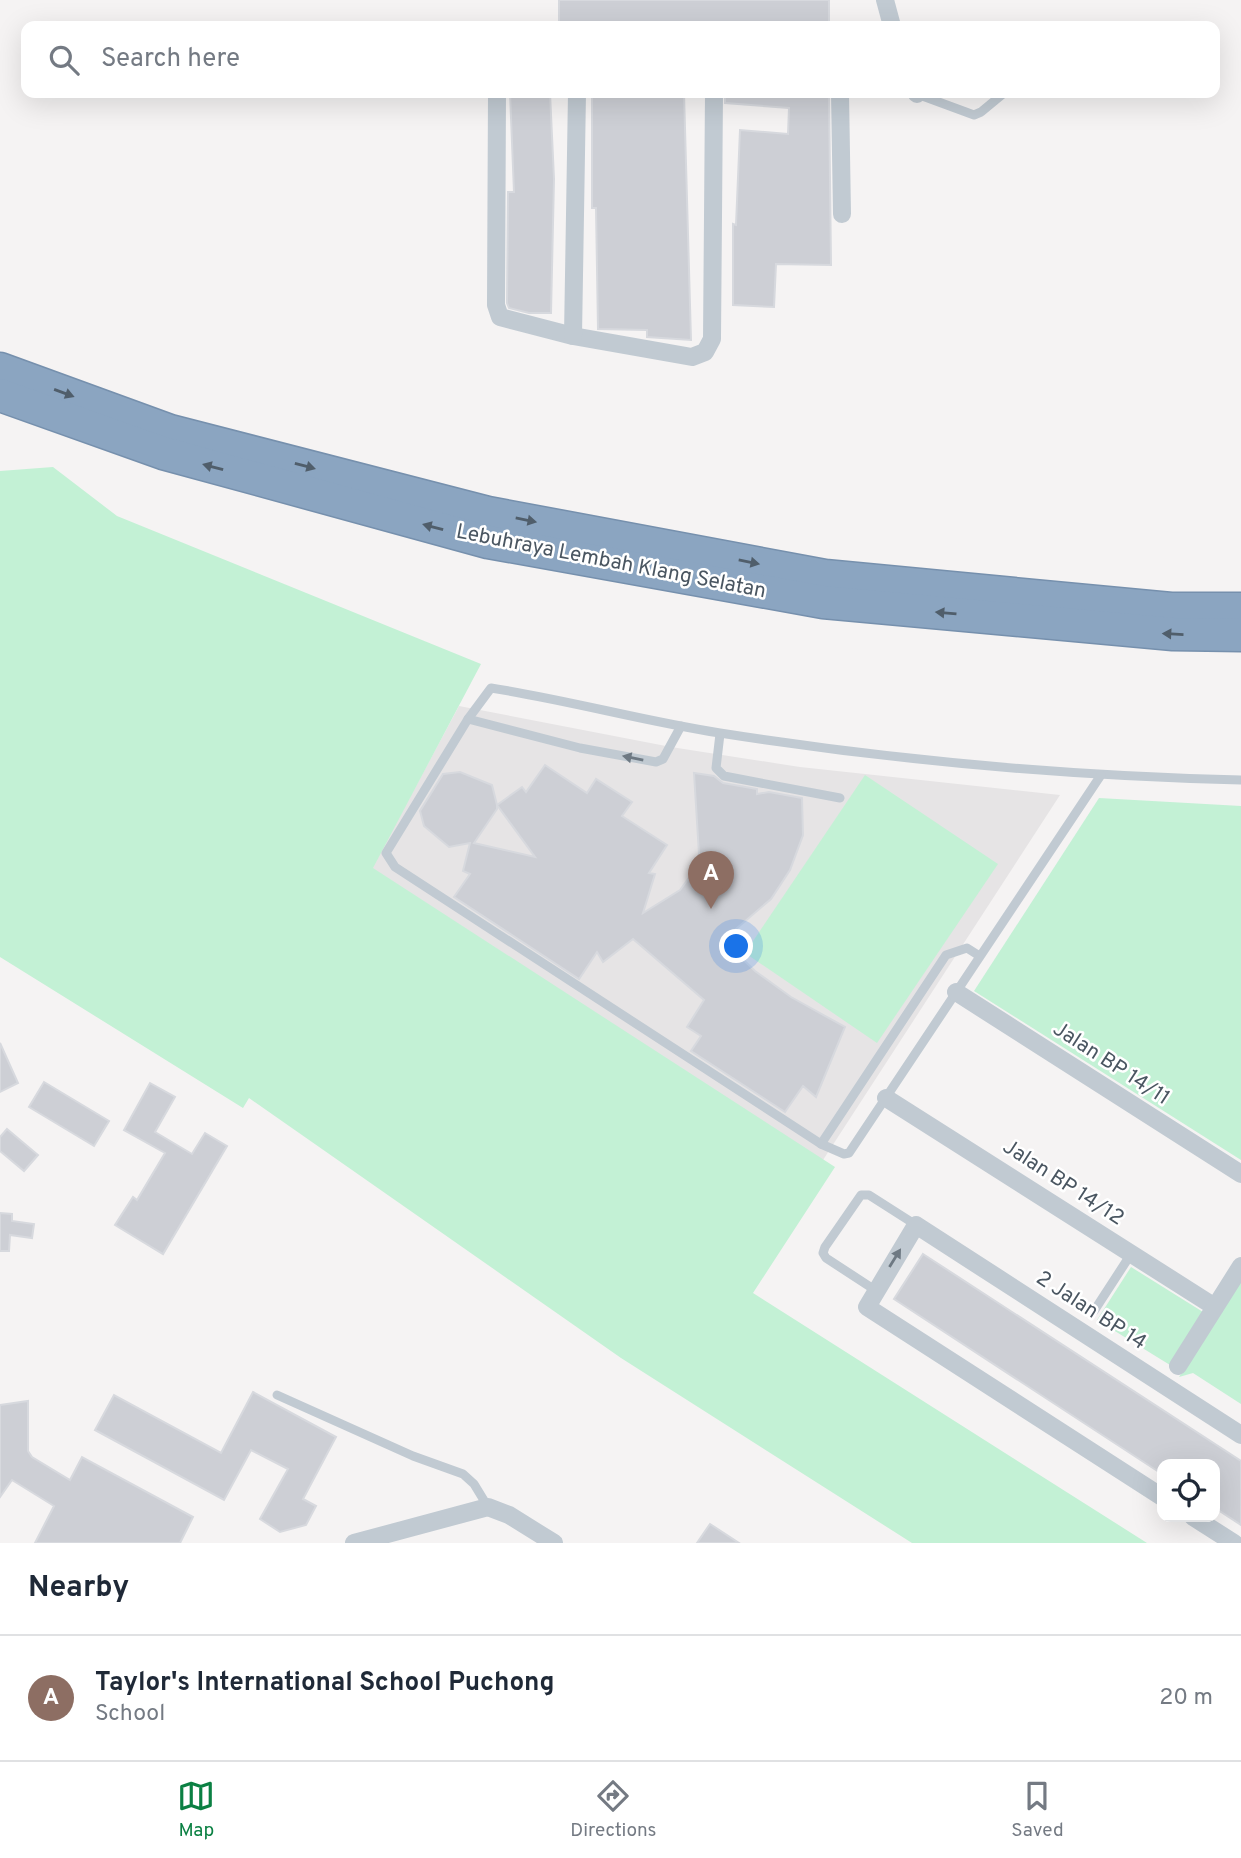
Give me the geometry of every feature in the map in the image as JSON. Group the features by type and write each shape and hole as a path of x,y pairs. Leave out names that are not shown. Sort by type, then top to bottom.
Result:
{"highway":[{"name":"Lebuhraya Lembah Klang Selatan","path":"0,369 170,431 502,516 825,576 1171,609 1241,609"},
{"name":"Lebuhraya Lembah Klang Selatan","path":"0,394 163,453 488,542 823,602 1173,634 1241,635"}],"street":[{"path":"886,0 891,21"},
{"path":"497,98 497,312 506,320 573,336 692,357 700,356 709,346 714,98"},
{"path":"573,336 577,98"},
{"path":"840,98 842,214"},
{"name":"Jalan BP 14/11","path":"956,992 1241,1174"},
{"name":"Jalan BP 14/12","path":"886,1098 1215,1307"},
{"path":"916,1225 868,1301 867,1307 1157,1494"},
{"name":"2 Jalan BP 14","path":"916,1225 1241,1435"},
{"path":"1178,1366 1241,1266"},
{"path":"365,1542 488,1507 509,1515 554,1543"},
{"path":"1200,1522 1234,1543"}],"lane":[{"path":"928,98 974,115 997,98"},
{"path":"1101,775 978,955 849,1153 844,1154 821,1144 388,861 386,853 468,719 491,688 720,734 968,764 1101,775 1241,780"},
{"path":"468,719 580,748 656,762 663,760 681,726"},
{"path":"720,734 716,768 724,776 840,797"},
{"path":"821,1144 946,955 967,948 978,955"},
{"path":"875,1290 826,1258 823,1253 825,1247 861,1195 869,1195 916,1225"},
{"path":"1094,1311 1131,1254"},
{"path":"277,1395 413,1456 463,1475 474,1484 488,1507"}],"shaded area":[{"path":"459,706 671,747 800,767 1060,795 823,1160 372,868"}],"green space":[{"path":"53,467 117,516 481,664 373,868 835,1167 753,1293 1147,1543 912,1543 621,1358 249,1098 243,1108 0,957 0,471"},
{"path":"865,775 998,864 877,1043 745,953"},
{"path":"1099,798 1241,806 1241,1160 974,991"},
{"path":"1131,1267 1203,1312 1170,1365 1097,1320"},
{"path":"1241,1279 1241,1404 1193,1373 1179,1377"}],"building":[{"path":"559,0 829,0 829,21 559,21"},
{"path":"510,98 550,98 554,179 551,313 529,313 509,308 507,303 508,192 514,192"},
{"path":"592,98 684,98 691,340 647,337 647,330 598,329 596,208 592,208"},
{"path":"725,98 829,98 831,265 776,264 774,307 733,305 733,224 736,225 740,130 788,134 789,108 725,103"},
{"path":"545,765 587,793 596,779 632,802 622,816 667,845 649,873 655,874 643,913 680,890 696,868 699,854 694,773 714,776 723,783 757,789 757,794 769,792 802,798 803,835 790,870 771,899 723,940 755,971 791,997 845,1027 816,1097 803,1086 785,1112 691,1051 701,1036 687,1027 704,1000 633,939 603,962 597,952 579,979 454,897 470,874 463,871 470,843 449,847 424,826 420,811 443,774 460,772 492,785 497,805 522,787 526,792","holes":["497,805 535,857 474,843"]},
{"path":"0,1043 18,1083 0,1092"},
{"path":"44,1082 109,1121 94,1146 29,1107"},
{"path":"150,1083 175,1097 155,1132 192,1154 205,1133 227,1146 163,1254 115,1225 133,1197 137,1200 165,1153 124,1130"},
{"path":"7,1129 38,1155 24,1171 0,1151 0,1137"},
{"path":"0,1213 12,1214 12,1221 34,1224 32,1238 10,1235 9,1251 0,1251"},
{"path":"923,1254 1241,1461 1241,1525 1220,1511 1220,1459 1157,1459 1157,1471 894,1299"},
{"path":"253,1392 336,1437 303,1499 316,1506 306,1525 280,1532 260,1519 288,1469 251,1450 224,1500 95,1430 114,1395 221,1453"},
{"path":"28,1401 28,1451 32,1457 70,1480 82,1457 193,1517 180,1543 35,1543 54,1506 12,1480 0,1497 0,1405"},
{"path":"710,1524 739,1543 697,1543"}],"place":[{"name":"Taylor's International School Puchong","path":"711,909"}]}
